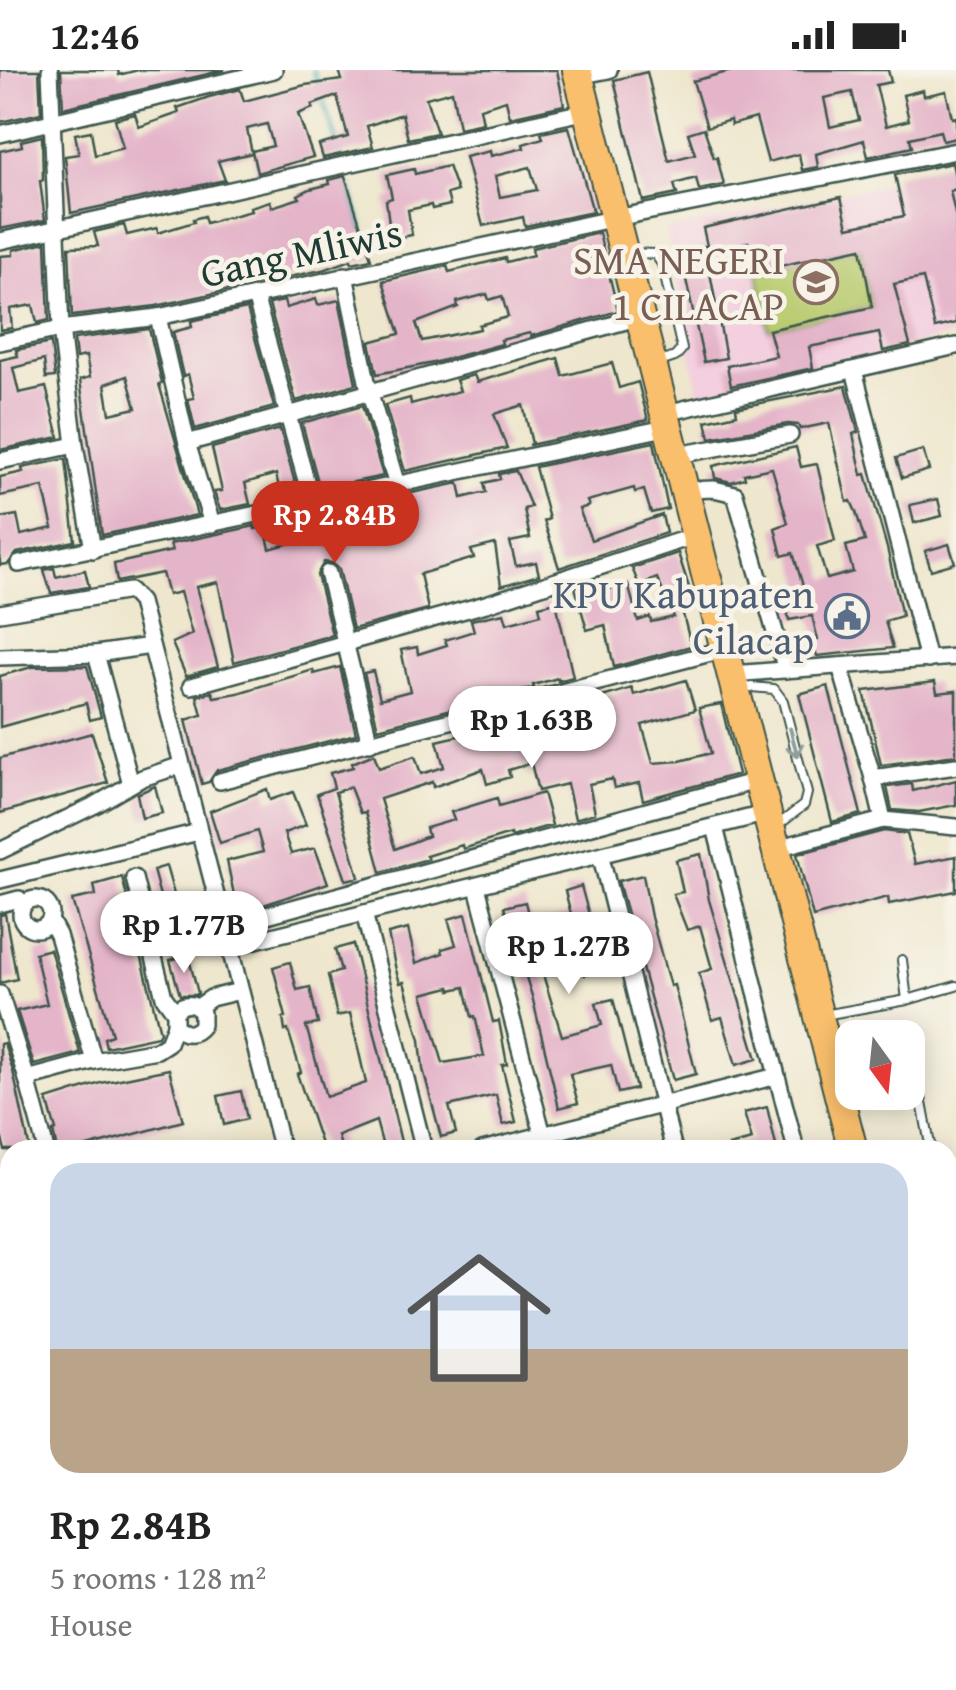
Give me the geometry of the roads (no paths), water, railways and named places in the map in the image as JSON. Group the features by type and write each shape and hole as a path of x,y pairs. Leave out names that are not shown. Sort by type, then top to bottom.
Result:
{"highway":[{"path":"578,73 851,1140"}],"street":[{"path":"50,70 61,329 93,550"},
{"path":"0,134 274,70"},
{"path":"578,73 609,70"},
{"path":"0,241 588,111"},
{"name":"Gang Mliwis","path":"0,342 61,329 158,318 616,218 956,152"},
{"path":"344,275 369,391 397,486"},
{"path":"255,296 312,502"},
{"path":"187,443 640,317"},
{"path":"158,318 187,443 212,524"},
{"path":"18,564 397,486 956,346"},
{"path":"854,370 928,660"},
{"path":"677,455 790,435"},
{"path":"0,460 75,445"},
{"path":"686,490 714,489 734,494 786,670"},
{"path":"191,686 486,604 696,535"},
{"path":"328,573 370,743"},
{"path":"0,613 130,591 140,602 276,1140"},
{"path":"0,657 96,654 151,646"},
{"path":"96,654 131,784"},
{"path":"220,781 370,743 731,670 956,658"},
{"path":"840,666 884,820"},
{"path":"0,851 131,784 182,765"},
{"path":"873,778 956,766"},
{"path":"268,915 760,780"},
{"path":"228,947 715,826 773,830 884,820 956,827"},
{"path":"715,826 793,1140"},
{"path":"50,920 40,929 27,926 21,915 23,901 5,879 199,832"},
{"path":"601,857 671,1140"},
{"path":"134,878 164,997 185,1034 198,1030 203,1018 198,1007"},
{"path":"477,887 545,1140"},
{"path":"0,904 32,900 45,902 49,907 94,1061"},
{"path":"364,913 421,1140"},
{"path":"27,1080 94,1061 157,1050 168,1043 175,1019 185,1004 198,1007 212,998 240,991"},
{"path":"0,994 43,1140"},
{"path":"555,1140 662,1106 777,1076"}],"lane":[{"path":"624,254 654,254 662,264 682,348 675,357 653,365"},
{"path":"731,670 774,689 782,701 807,793 804,805 773,830"},
{"path":"902,960 907,1000"},
{"path":"820,1015 907,1000 956,986"},
{"path":"923,1110 929,1140"}],"waterway":[{"path":"313,70 319,88"},
{"path":"322,97 340,154"},
{"path":"349,185 363,229"}],"place":[{"name":"SMA NEGERI 1 CILACAP","path":"816,282"},
{"name":"KPU Kabupaten Cilacap","path":"847,616"}]}
